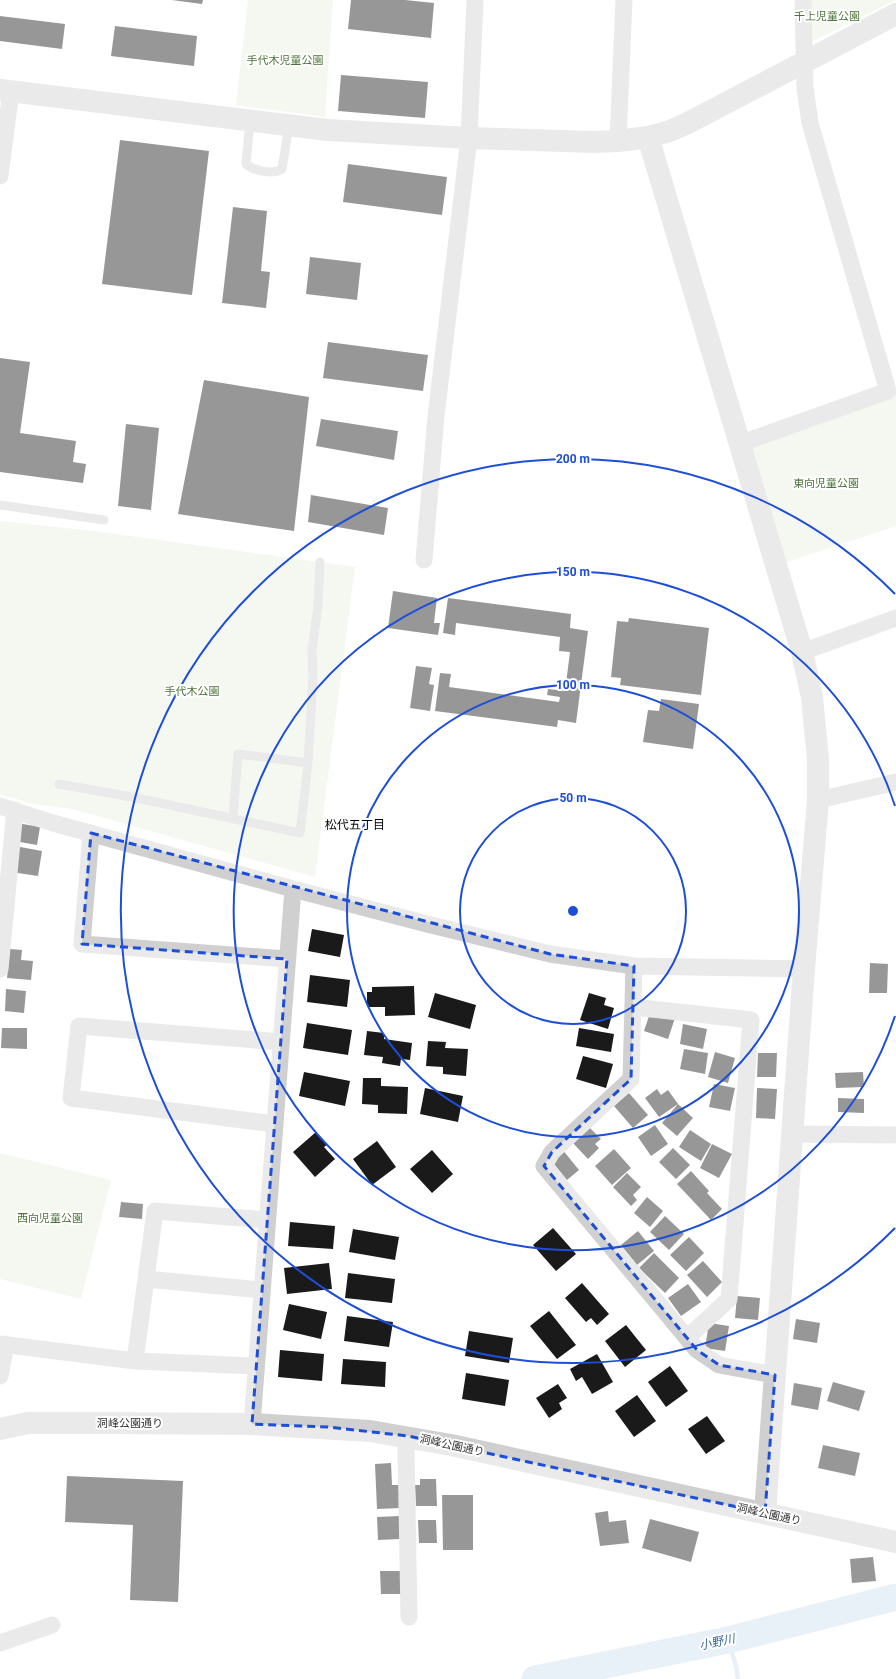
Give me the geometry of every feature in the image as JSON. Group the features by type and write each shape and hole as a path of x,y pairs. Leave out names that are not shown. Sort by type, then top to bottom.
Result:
{"street":[{"path":"424,560 436,416 468,138 475,0"},
{"path":"618,141 624,0"},
{"path":"739,444 892,389 810,123 804,88 803,0"},
{"path":"0,176 6,90 328,130 468,138 593,142 618,141 648,137 670,131 688,123 896,14"},
{"path":"648,137 802,652 812,697 818,760 818,800 804,970 765,1513"},
{"path":"802,652 896,618"},
{"path":"818,800 896,782"},
{"path":"0,969 7,808 293,889 550,954 634,966 804,970"},
{"path":"91,833 82,944 288,959"},
{"path":"252,1424 293,889"},
{"path":"634,966 631,1079 552,1152 544,1166 697,1350 719,1365 775,1375"},
{"path":"633,1007 751,1020 729,1299 687,1338"},
{"path":"275,1124 71,1098 79,1026 281,1042"},
{"path":"792,1134 896,1135"},
{"path":"135,1361 155,1211 268,1220"},
{"path":"146,1279 262,1290"},
{"path":"0,1376 3,1344 135,1361 256,1366"},
{"name":"洞峰公園通り","path":"0,1429 28,1423 252,1424 370,1430 408,1436 896,1542"},
{"path":"408,1436 406,1449 409,1617"},
{"path":"0,1643 52,1625"}],"lane":[{"path":"250,121 246,164 251,169 276,173 282,169 289,126"},
{"path":"0,506 104,520"},
{"path":"58,784 137,798 300,833 308,762 313,676 312,651 318,605 320,562"},
{"path":"233,818 238,754 308,762"}],"highlighted area":[{"path":"91,833 550,954 634,966 631,1079 552,1152 544,1166 697,1350 719,1365 775,1375 765,1513 408,1436 328,1427 252,1424 287,959 82,944"}],"green space":[{"name":"手代木児童公園","path":"248,0 333,0 325,117 236,105"},
{"name":"千上児童公園","path":"811,0 896,0 811,42"},
{"name":"東向児童公園","path":"896,395 896,526 784,563 745,445"},
{"name":"手代木公園","path":"0,521 94,531 355,567 315,877 72,809 29,803 0,794"},
{"name":"西向児童公園","path":"0,1153 111,1180 81,1299 0,1279"}],"building":[{"path":"172,0 203,0 202,4"},
{"path":"351,0 405,0 434,3 431,38 348,29"},
{"path":"0,16 65,24 62,49 0,41"},
{"path":"115,26 197,36 194,66 111,56"},
{"path":"341,75 428,82 425,118 338,111"},
{"path":"120,140 209,151 192,295 102,284"},
{"path":"348,164 447,177 442,215 343,202"},
{"path":"233,207 267,211 261,271 270,272 266,308 222,303"},
{"path":"310,257 361,263 357,300 306,294"},
{"path":"328,342 428,355 423,391 323,378"},
{"path":"0,358 30,362 20,433 76,441 73,462 86,464 83,483 0,472"},
{"path":"204,380 309,397 294,531 178,514"},
{"path":"321,419 398,431 394,460 316,446"},
{"path":"126,424 159,428 151,510 118,506"},
{"path":"311,495 388,508 384,535 308,522"},
{"path":"393,591 437,598 434,623 440,623 438,635 388,628"},
{"path":"448,598 571,614 570,628 588,631 576,723 558,720 557,727 435,711 440,673 451,674 449,687 559,702 560,697 547,695 548,689 565,691 570,652 559,651 560,637 456,623 455,635 443,633"},
{"path":"629,618 709,628 701,695 620,685 621,678 611,677 617,621 628,622"},
{"path":"416,666 432,668 429,684 434,685 430,711 410,708"},
{"path":"661,699 699,704 693,749 643,742 648,710 659,711"},
{"path":"17,823 40,827 37,845 14,841"},
{"path":"15,846 42,851 38,876 11,872"},
{"path":"312,929 344,935 340,957 308,951"},
{"path":"10,949 22,950 21,960 33,961 31,980 7,978"},
{"path":"870,963 888,964 887,993 869,993"},
{"path":"310,975 350,980 347,1007 307,1002"},
{"path":"414,986 415,1015 385,1016 385,1007 367,1007 367,992 372,992 372,987"},
{"path":"6,989 26,991 24,1013 5,1011"},
{"path":"435,993 476,1005 470,1029 428,1017"},
{"path":"589,993 606,998 604,1005 614,1008 608,1029 580,1020"},
{"path":"651,1010 675,1018 668,1039 644,1031"},
{"path":"307,1023 352,1030 348,1055 303,1048"},
{"path":"683,1024 707,1029 703,1049 680,1044"},
{"path":"2,1028 27,1028 27,1049 1,1048"},
{"path":"579,1028 614,1034 611,1052 576,1046"},
{"path":"367,1031 384,1033 384,1039 412,1043 410,1060 401,1059 400,1066 382,1063 383,1057 364,1055"},
{"path":"428,1041 446,1042 445,1048 468,1049 466,1076 443,1074 443,1067 426,1066"},
{"path":"684,1049 708,1053 705,1074 680,1069"},
{"path":"715,1052 735,1058 728,1083 708,1077"},
{"path":"758,1053 777,1053 776,1077 757,1077"},
{"path":"583,1056 613,1064 606,1088 576,1079"},
{"path":"304,1072 350,1081 345,1106 299,1096"},
{"path":"863,1072 864,1087 836,1088 835,1073"},
{"path":"363,1078 381,1078 381,1086 408,1087 407,1114 378,1113 378,1105 362,1104"},
{"path":"714,1084 735,1088 730,1111 709,1107"},
{"path":"425,1088 463,1096 458,1122 420,1114"},
{"path":"757,1088 777,1089 775,1119 756,1118"},
{"path":"657,1089 661,1095 668,1090 678,1104 659,1117 645,1098"},
{"path":"629,1093 648,1115 633,1128 614,1106"},
{"path":"838,1098 864,1099 864,1113 838,1112"},
{"path":"678,1104 693,1118 677,1136 662,1123"},
{"path":"655,1125 668,1144 651,1156 638,1137"},
{"path":"588,1126 601,1139 595,1144 599,1148 588,1159 572,1142"},
{"path":"690,1130 711,1144 701,1161 679,1147"},
{"path":"316,1132 327,1145 324,1147 335,1159 315,1177 293,1152"},
{"path":"377,1141 396,1167 372,1185 353,1159"},
{"path":"712,1144 732,1154 719,1178 700,1168"},
{"path":"673,1148 690,1165 676,1179 659,1162"},
{"path":"562,1149 579,1170 567,1180 550,1159"},
{"path":"614,1149 631,1168 612,1185 595,1166"},
{"path":"432,1150 453,1174 432,1193 410,1169"},
{"path":"691,1171 709,1191 707,1193 722,1209 711,1220 677,1184"},
{"path":"627,1173 641,1187 633,1195 637,1200 631,1206 613,1187"},
{"path":"647,1197 663,1211 650,1227 634,1213"},
{"path":"121,1202 143,1204 142,1219 119,1217"},
{"path":"665,1216 684,1234 669,1250 650,1232"},
{"path":"290,1222 335,1226 333,1249 288,1246"},
{"path":"553,1228 576,1254 556,1271 533,1245"},
{"path":"353,1229 399,1237 395,1260 349,1252"},
{"path":"638,1231 654,1251 637,1265 621,1245"},
{"path":"689,1237 704,1253 686,1271 670,1255"},
{"path":"654,1253 679,1278 665,1293 639,1268"},
{"path":"703,1261 722,1282 707,1297 687,1275"},
{"path":"329,1263 332,1289 287,1294 284,1268"},
{"path":"348,1273 395,1279 392,1303 345,1298"},
{"path":"582,1283 609,1314 597,1325 591,1318 586,1322 565,1298"},
{"path":"688,1284 701,1302 681,1316 668,1298"},
{"path":"737,1296 760,1298 758,1320 735,1318"},
{"path":"289,1304 327,1312 321,1339 283,1330"},
{"path":"549,1311 576,1345 557,1359 530,1326"},
{"path":"347,1316 393,1322 389,1347 344,1341"},
{"path":"796,1319 820,1323 817,1343 793,1339"},
{"path":"709,1323 729,1326 725,1351 705,1348"},
{"path":"626,1325 646,1350 625,1367 605,1341"},
{"path":"469,1331 513,1338 509,1363 465,1356"},
{"path":"280,1350 324,1354 322,1381 278,1377"},
{"path":"597,1354 613,1382 592,1394 582,1377 576,1381 570,1369"},
{"path":"343,1359 386,1362 385,1387 341,1384"},
{"path":"670,1366 688,1391 666,1407 648,1382"},
{"path":"466,1373 509,1380 505,1406 462,1399"},
{"path":"833,1382 865,1391 859,1411 827,1401"},
{"path":"794,1383 822,1388 818,1410 791,1405"},
{"path":"558,1384 567,1398 559,1403 562,1409 549,1418 536,1398"},
{"path":"637,1395 656,1421 634,1437 615,1411"},
{"path":"707,1416 725,1441 706,1454 688,1429"},
{"path":"823,1445 860,1453 855,1476 818,1468"},
{"path":"391,1463 392,1485 400,1485 401,1508 377,1509 375,1464"},
{"path":"67,1476 183,1481 178,1602 130,1600 133,1525 65,1522"},
{"path":"420,1479 436,1479 437,1506 416,1506 415,1485 420,1485"},
{"path":"442,1495 473,1495 473,1550 443,1550"},
{"path":"608,1511 609,1522 626,1520 629,1543 600,1546 595,1513"},
{"path":"399,1516 400,1539 378,1540 377,1517"},
{"path":"650,1519 699,1532 691,1562 642,1548"},
{"path":"418,1520 436,1520 437,1543 419,1543"},
{"path":"873,1557 876,1581 852,1583 850,1559"},
{"path":"380,1571 401,1571 402,1594 381,1594"}],"waterway":[{"name":"小野川","path":"535,1679 728,1640 896,1597"},
{"path":"728,1640 736,1666 738,1679"}],"district":[{"name":"松代五丁目","path":"355,825"}]}
